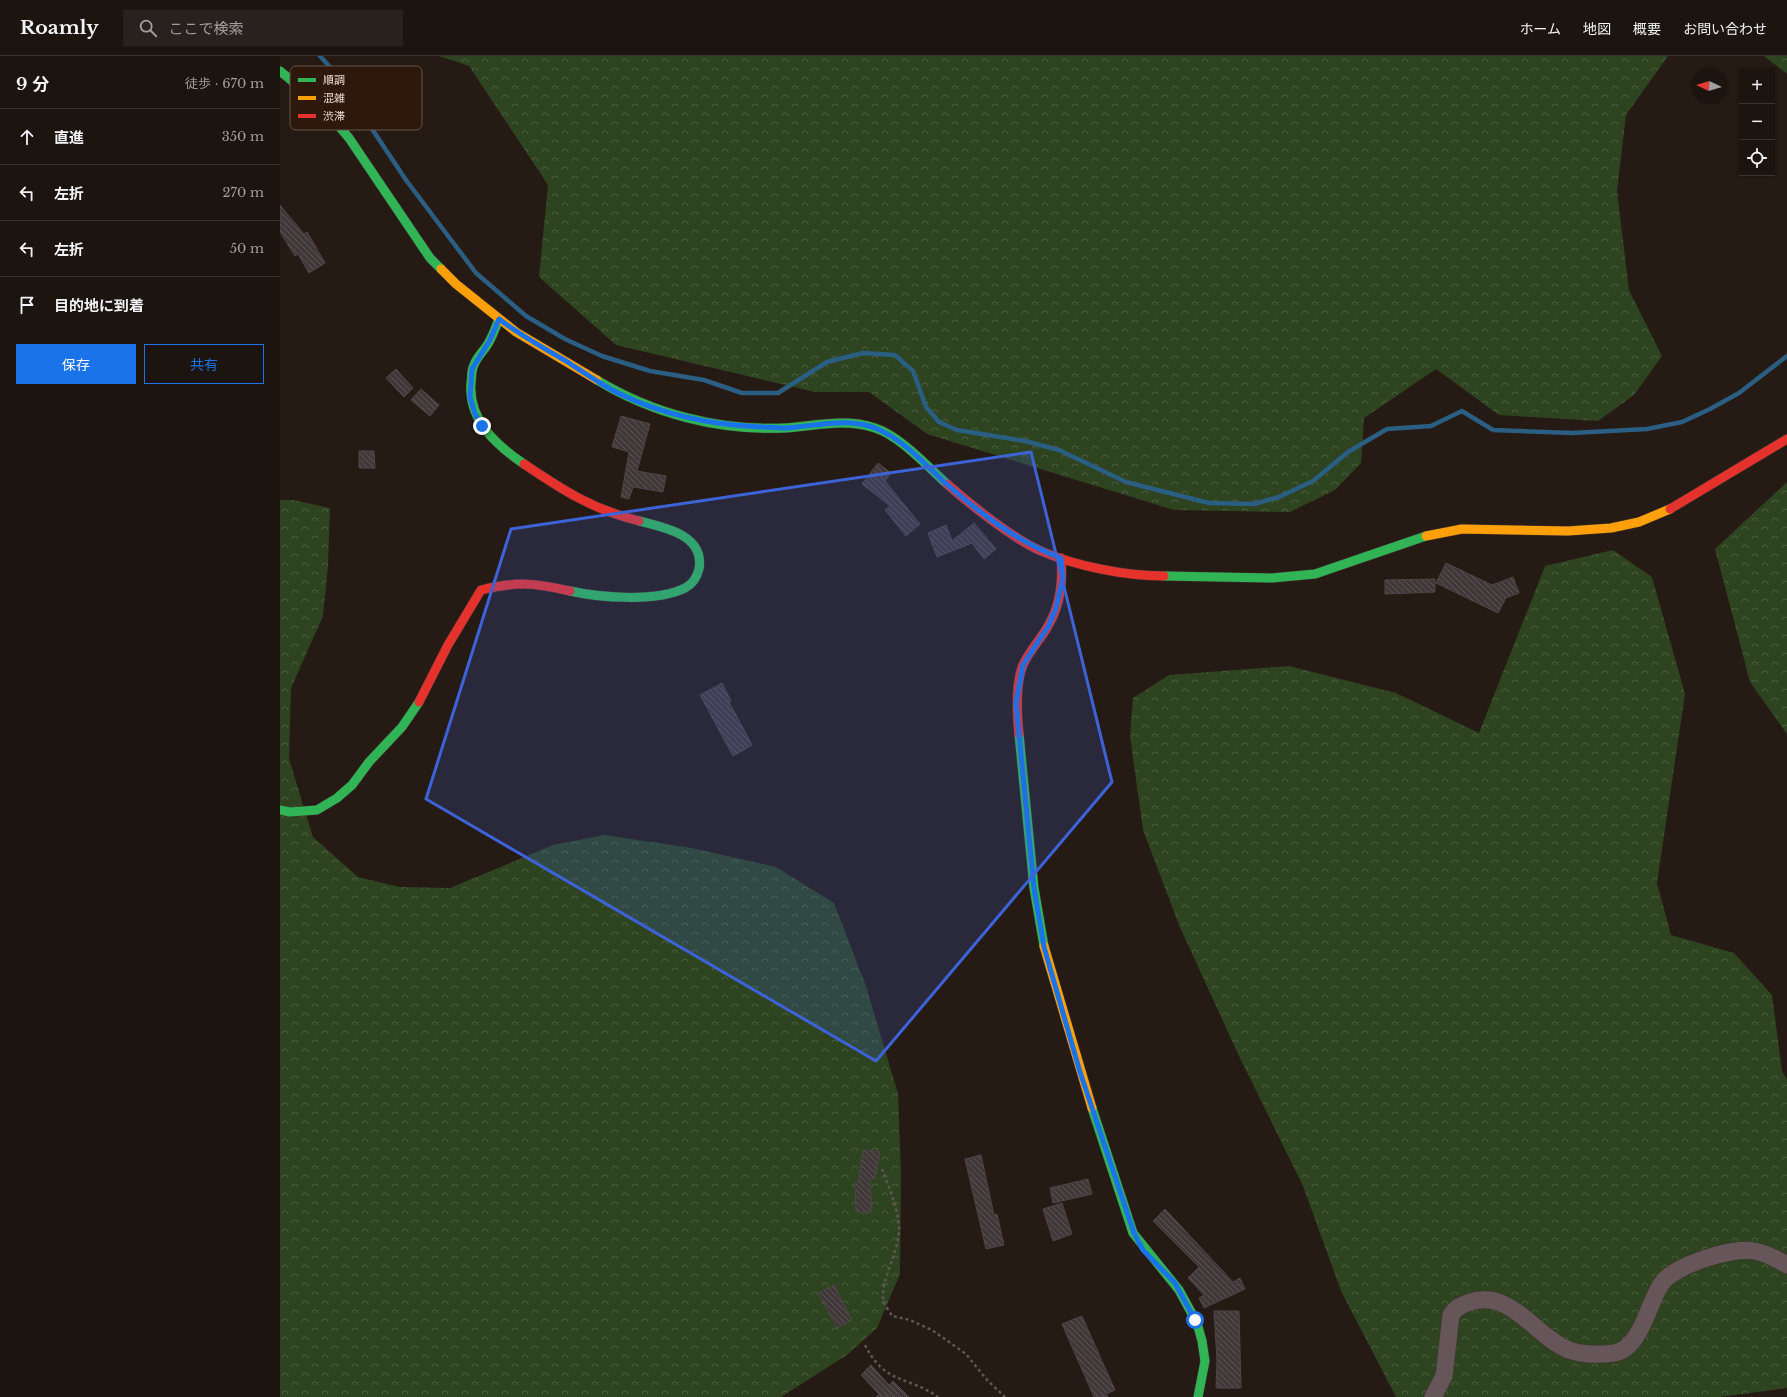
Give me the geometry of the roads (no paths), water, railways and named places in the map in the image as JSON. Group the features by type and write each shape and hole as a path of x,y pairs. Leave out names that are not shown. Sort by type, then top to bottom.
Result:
{"street":[{"path":"280,71 290,79"},
{"path":"342,130 430,258 456,284 516,332 617,392 651,407 703,422 740,426 784,428 850,422 876,428 895,439 961,496 1020,539 1041,551 1081,565 1110,571 1152,576 1272,578 1315,574 1342,566 1428,535 1462,529 1568,531 1611,528 1639,522 1674,507 1750,463 1787,439"},
{"path":"280,810 290,812 317,810 337,798 352,786 369,762 402,727 422,698 448,645 481,590 516,583 536,584 587,594 613,597 653,596 682,589 692,583 698,574 700,555 694,542 658,526 616,515 580,500 510,455 482,426 475,414 470,397 472,369 490,340 499,319"},
{"path":"1061,558 1063,578 1056,608 1049,625 1023,665 1016,703 1037,903 1044,947 1080,1072 1134,1233 1143,1250 1175,1283 1195,1320 1205,1350 1203,1381 1198,1397"},
{"path":"1433,1397 1444,1376 1451,1315 1455,1309 1462,1305 1489,1299 1505,1303 1568,1349 1584,1354 1615,1353 1630,1344 1637,1334 1650,1310 1655,1295 1663,1282 1682,1269 1713,1257 1743,1250 1767,1254 1787,1265"}],"waterway":[{"path":"320,56 329,66"},
{"path":"373,130 406,180 476,273 526,316 565,339 602,356 650,371 704,380 742,393 778,393 827,362 863,353 895,355 913,371 926,407 939,422 957,430 1025,441 1059,450 1126,482 1209,503 1254,504 1279,497 1313,481 1348,452 1387,429 1431,426 1462,411 1493,430 1572,433 1647,429 1682,422 1739,393 1787,356"}]}
